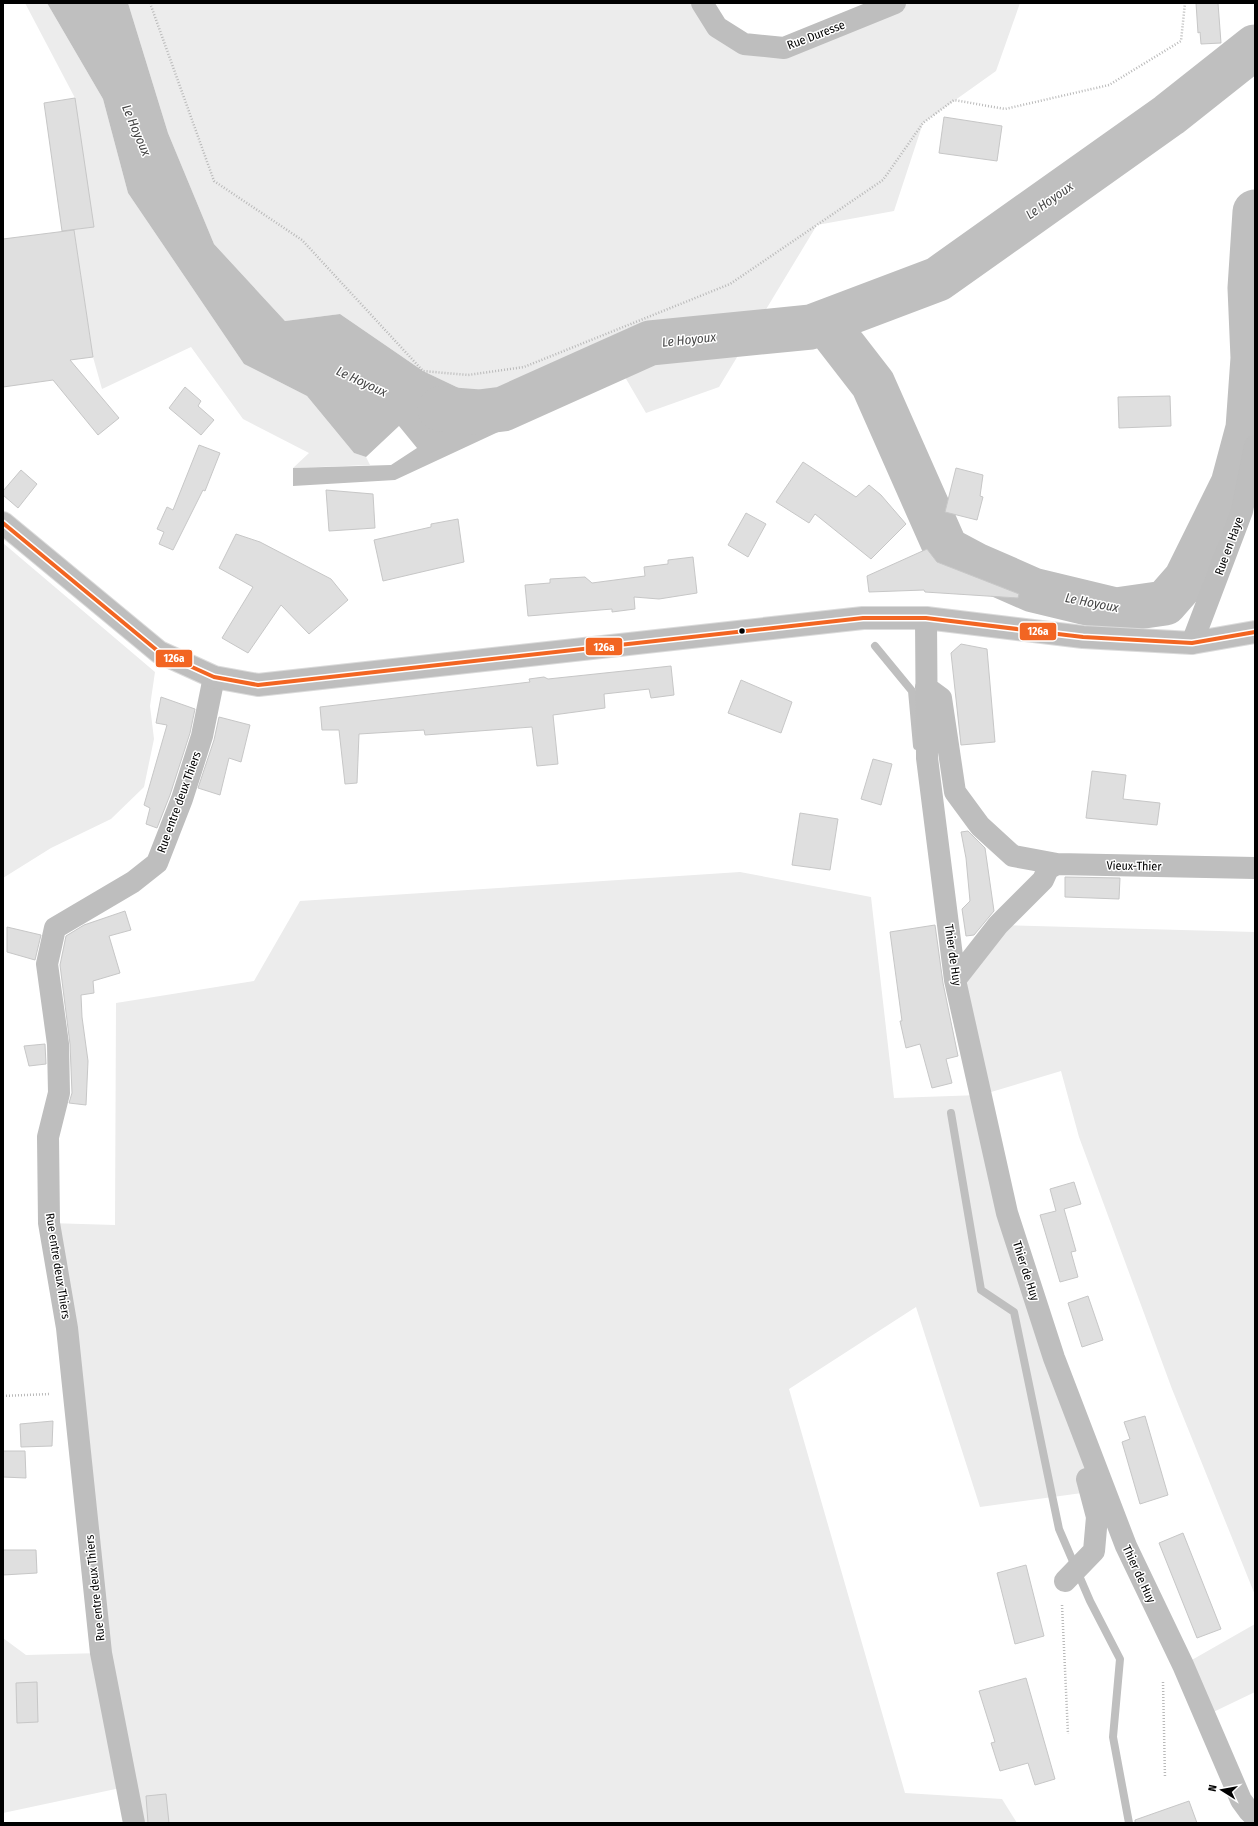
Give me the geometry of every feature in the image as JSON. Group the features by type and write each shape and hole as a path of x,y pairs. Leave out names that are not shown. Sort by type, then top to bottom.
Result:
{"street":[{"name":"Rue Duresse","path":"702,3 717,27 744,44 784,48 896,3"},
{"name":"Rue en Haye","path":"1192,643 1242,511 1255,446"},
{"path":"3,523 159,652 214,677 258,685 863,618 926,618 1083,637 1192,643 1255,632"},
{"name":"Thier de Huy","path":"926,618 927,758 955,980 1007,1213 1054,1358 1126,1546 1183,1665 1241,1800 1249,1812 1255,1817"},
{"name":"Rue entre deux Thiers","path":"134,1823 101,1653 67,1328 49,1223 48,1137 59,1093 58,1044 47,964 55,928 133,882 157,863 182,799 202,736 214,677"},
{"name":"Vieux-Thier","path":"926,687 941,698 955,792 980,826 1013,856 1057,864 1255,868"},
{"path":"955,980 998,925 1044,880 1048,869 1057,864"},
{"path":"1065,1581 1094,1551 1097,1517 1077,1444 1076,1415"}],"path":[{"path":"150,3 214,181 302,240 423,371 468,375 524,367 730,284 883,180 923,123 954,100 1005,109 1109,85 1181,41 1185,3"},
{"path":"3,1396 74,1393"},
{"path":"1065,1581 1062,1610 1068,1734"},
{"path":"1163,1675 1165,1778"}],"shaded area":[{"path":"25,3 47,3 103,99 128,193 244,364 307,396 354,453 366,457 370,465 293,468 309,453 243,419 191,347 102,389 93,357 74,230 93,227 75,98"},
{"path":"128,3 702,3 717,27 784,48 895,3 1020,3 996,71 923,123 894,211 817,225 719,387 646,413 622,372 503,409 423,371 340,314 285,321 214,244 168,133"},
{"path":"3,543 155,672 150,706 154,739 144,787 111,819 51,848 3,878"},
{"path":"740,872 871,897 894,1098 980,1095 955,980 998,925 1255,932 1255,1595 1172,1389 1079,1137 1061,1071 981,1095 1104,1490 980,1507 916,1307 789,1389 905,1793 1002,1799 1017,1823 134,1823 125,1787 3,1813 3,1638 26,1655 101,1653 49,1223 115,1225 116,1003 254,981 300,901"},
{"path":"1255,1624 1255,1692 1205,1716 1183,1665"}],"water":[{"path":"47,3 128,3 168,133 214,244 285,321 340,314 423,371 503,409 511,426 395,480 293,486 293,468 391,465 417,448 399,426 366,457 354,453 307,396 244,364 128,193 103,99"}],"building":[{"path":"1196,3 1218,3 1221,43 1201,44 1200,32 1198,33"},
{"path":"75,98 94,227 62,231 44,103"},
{"path":"944,117 1002,126 997,161 939,153"},
{"path":"74,230 93,357 70,360 119,418 98,435 53,380 3,387 3,239"},
{"path":"185,387 201,401 198,406 214,420 201,435 169,408"},
{"path":"1170,396 1171,426 1119,428 1118,397"},
{"path":"199,445 220,453 205,491 203,490 173,550 159,544 164,532 157,529 167,507 173,510"},
{"path":"803,462 856,497 869,485 881,495 906,524 871,559 815,514 809,523 776,502"},
{"path":"956,468 983,475 980,496 983,497 977,520 945,512"},
{"path":"21,470 37,484 18,508 3,495 3,491"},
{"path":"326,490 373,494 375,528 329,531"},
{"path":"746,513 766,524 748,557 728,545"},
{"path":"458,519 464,562 383,581 374,540 431,527 431,524"},
{"path":"236,534 260,542 331,579 348,600 309,634 281,605 248,653 222,638 253,587 219,568"},
{"path":"927,549 937,562 1019,594 1018,598 925,592 924,590 869,592 867,576"},
{"path":"693,557 697,593 659,599 634,597 635,609 612,612 612,609 528,616 525,585 550,583 550,579 585,577 592,583 645,576 644,567 668,564 668,560"},
{"path":"961,644 987,649 995,742 961,745 951,653"},
{"path":"671,666 674,695 651,698 649,689 604,694 605,708 553,715 558,764 537,766 532,727 425,735 424,730 359,734 357,783 345,784 339,730 322,730 320,707 530,682 529,679 544,677 548,679"},
{"path":"741,680 792,702 781,733 728,713"},
{"path":"161,697 195,709 190,733 170,795 157,828 146,824 150,808 144,805 167,725 156,723"},
{"path":"219,717 250,725 241,762 229,758 220,795 198,788 214,740"},
{"path":"873,759 892,764 881,805 861,799"},
{"path":"1092,771 1126,775 1123,799 1160,803 1157,825 1086,818"},
{"path":"800,813 838,819 830,870 792,865"},
{"path":"968,831 985,848 994,911 974,935 966,936 962,909 970,901 966,858 961,832"},
{"path":"1065,877 1120,878 1119,899 1065,897"},
{"path":"125,911 131,930 109,936 120,973 93,981 94,993 81,995 82,1017 88,1061 86,1105 69,1103 72,1093 70,1044 60,965 66,936 84,925"},
{"path":"935,925 943,983 958,1056 946,1059 952,1083 932,1088 920,1044 906,1048 900,1021 902,1021 890,932"},
{"path":"7,927 41,935 35,960 7,952"},
{"path":"45,1044 46,1064 29,1066 24,1046"},
{"path":"1074,1182 1081,1204 1064,1209 1076,1251 1071,1252 1078,1277 1060,1282 1040,1215 1056,1211 1050,1189"},
{"path":"1088,1296 1103,1340 1082,1347 1068,1303"},
{"path":"1145,1416 1168,1495 1140,1504 1122,1442 1130,1439 1124,1422"},
{"path":"53,1421 52,1446 21,1447 20,1424"},
{"path":"3,1451 25,1451 26,1478 3,1477"},
{"path":"1183,1533 1221,1629 1197,1638 1159,1543"},
{"path":"3,1550 36,1550 37,1573 3,1575"},
{"path":"1026,1565 1044,1636 1015,1644 997,1573"},
{"path":"1026,1678 1055,1779 1035,1785 1028,1763 1000,1771 991,1743 995,1742 979,1691"},
{"path":"37,1682 38,1722 17,1723 16,1683"},
{"path":"166,1794 169,1823 148,1823 146,1796"},
{"path":"1189,1801 1197,1823 1135,1823 1135,1820"}],"waterway":[{"name":"Le Hoyoux","path":"440,409 479,412 503,409 650,343 811,327 938,279 1169,115 1255,47"},
{"name":"Le Hoyoux","path":"825,322 873,384 946,549 976,565 1033,590 1116,610 1165,603 1186,579 1233,484 1248,428 1253,358 1250,288 1255,212"},
{"path":"875,646 912,691 917,746"},
{"path":"951,1113 981,1290 1014,1312 1059,1529 1090,1601 1120,1659 1113,1737 1129,1823"}],"transit line":[{"name":"126a","path":"3,523 159,652 214,677 258,685 863,618 926,618 1083,637 1192,643 1255,632"}]}
